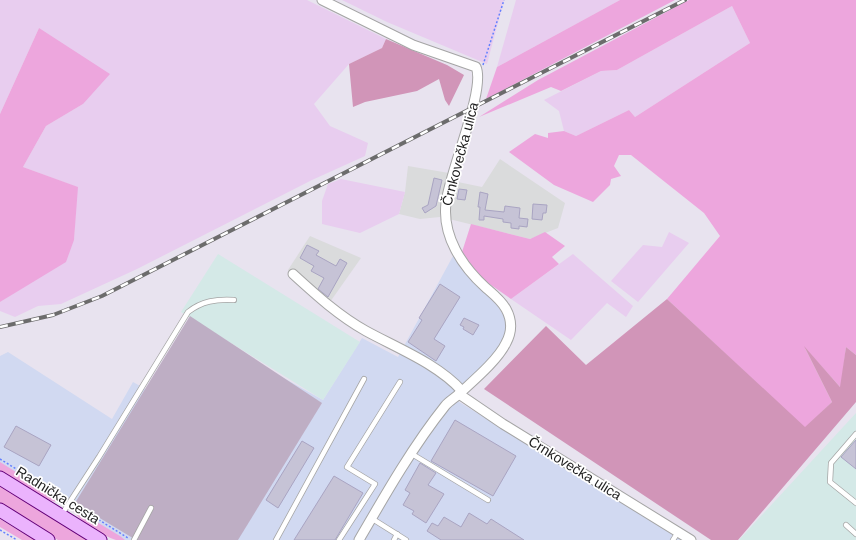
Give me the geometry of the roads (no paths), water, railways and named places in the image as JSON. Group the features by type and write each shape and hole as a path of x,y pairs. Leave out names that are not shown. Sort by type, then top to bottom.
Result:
{"main road":[{"name":"Radnička cesta","path":"0,478 100,540"},
{"path":"0,510 48,540"}],"street":[{"name":"Črnkovečka ulica","path":"322,0 413,45 473,64 476,67 479,73 477,92 446,201 446,224 459,257 470,272 498,298 506,309 511,323 511,334 498,355 446,404 412,454 359,540"},
{"path":"293,274 324,302 365,330 400,348 454,382 460,392"},
{"name":"Črnkovečka ulica","path":"460,392 503,424 691,540"}],"lane":[{"path":"61,516 99,458 188,312 196,305 218,299 234,300"},
{"path":"276,540 364,380"},
{"path":"339,540 375,484 347,467 400,382"},
{"path":"856,434 831,463 830,482 856,503"},
{"path":"412,454 488,500"},
{"path":"132,540 151,508"},
{"path":"372,518 406,540"},
{"path":"846,525 856,534"},
{"path":"673,540 678,532"},
{"path":"394,540 397,534"}],"railway":[{"path":"0,327 53,315 102,296 685,0"}]}
